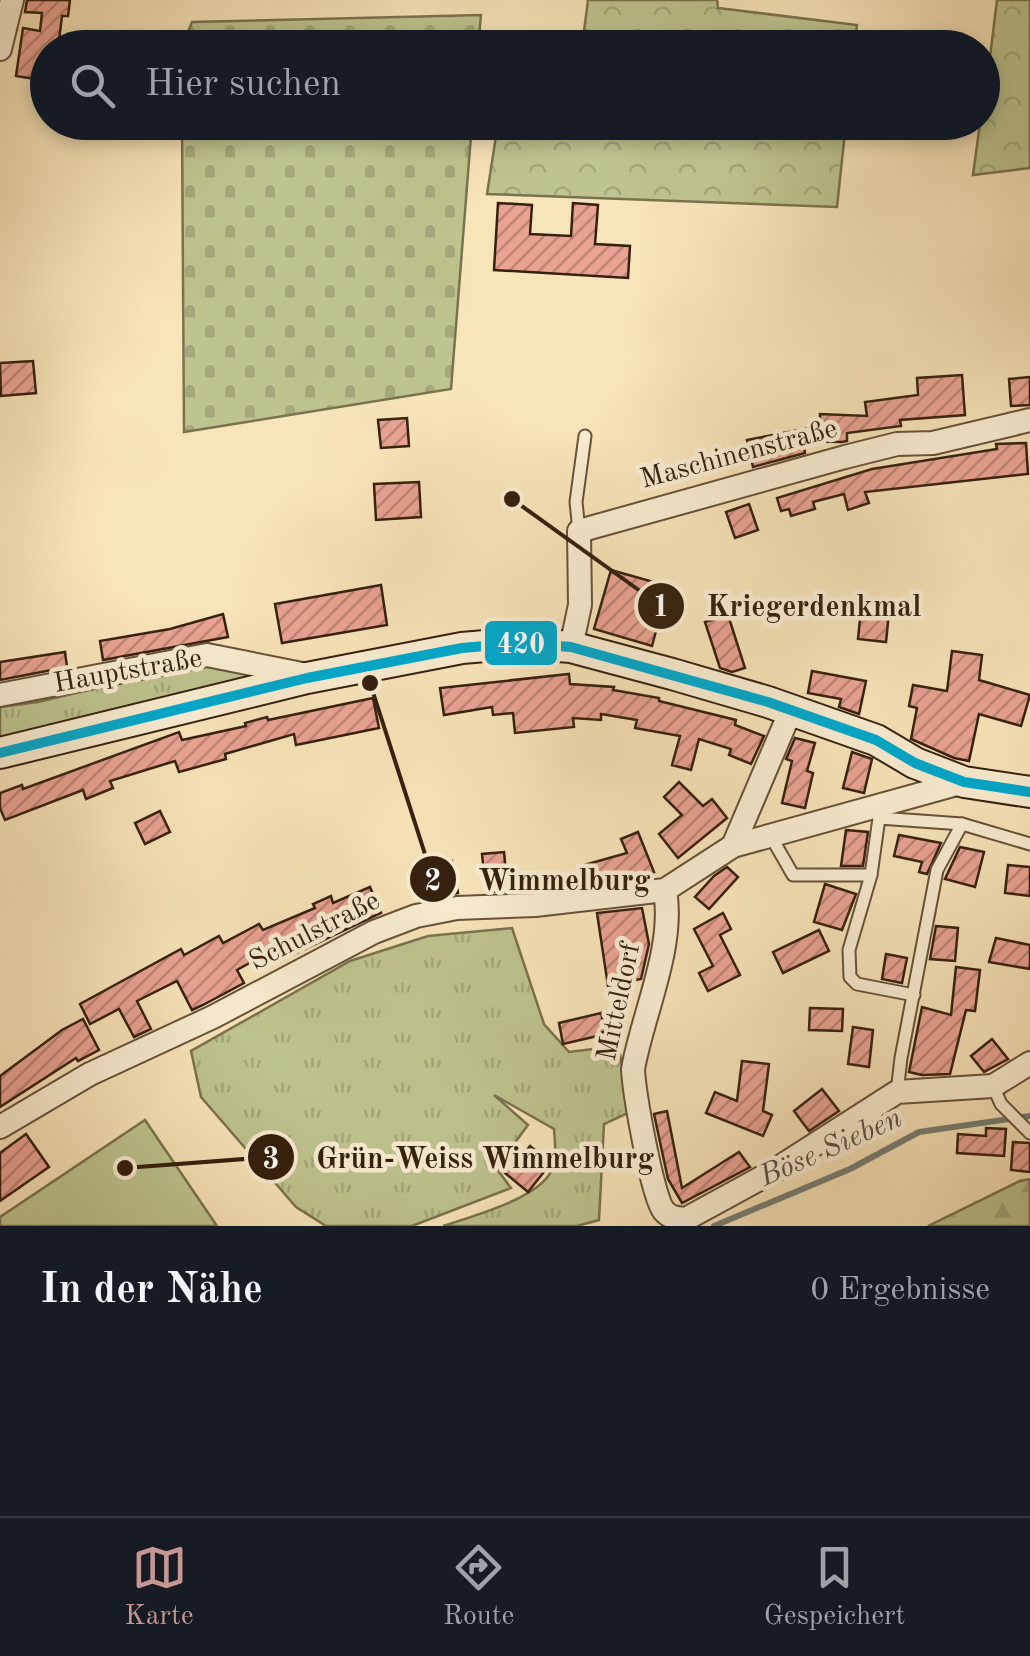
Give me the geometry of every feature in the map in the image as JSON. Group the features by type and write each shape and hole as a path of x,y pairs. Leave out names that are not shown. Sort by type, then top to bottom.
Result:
{"main road":[{"name":"Hauptstraße","path":"0,753 316,676 520,642 571,647 791,710 876,740 916,763 964,782 1030,792"}],"street":[{"path":"0,49 12,0"},
{"name":"Maschinenstraße","path":"579,531 897,444 933,443 1030,420"},
{"path":"571,647 580,604 579,531"},
{"name":"Hauptstraße","path":"0,695 207,655 316,676"},
{"path":"733,846 791,710"},
{"name":"Schulstraße","path":"0,1127 90,1074 213,1017 374,932 416,916 457,908 535,906 665,890 733,846 964,782"},
{"name":"Mitteldorf","path":"665,890 666,932 633,1068 660,1208 672,1218 686,1220 772,1172 897,1092 997,1095 1030,1064"}],"lane":[{"path":"579,531 576,502 585,436"},
{"path":"914,995 857,984 850,976 853,927 870,875 879,818 962,824 1030,844"},
{"path":"897,1092 937,870 962,824"},
{"path":"770,835 793,875 870,875"},
{"path":"997,1095 1030,1133"}],"green space":[{"path":"588,0 717,0 718,8 857,25 856,30 584,30"},
{"path":"997,0 1030,0 1030,168 973,175 978,140 1000,140 1000,30 993,30"},
{"path":"481,15 480,30 189,30 192,22"},
{"path":"182,140 471,140 451,389 184,432"},
{"path":"495,140 844,140 837,207 487,194"},
{"path":"211,661 270,676 0,744 0,707 38,702"},
{"path":"512,928 544,1024 569,1052 619,1046 628,1113 604,1124 599,1220 577,1226 443,1226 515,1200 541,1184 552,1170 554,1129 494,1095 528,1125 496,1168 511,1188 412,1226 326,1226 296,1207 201,1097 191,1051 350,961 428,936"},
{"path":"145,1120 217,1226 0,1226 0,1217"},
{"path":"1030,1179 1030,1226 928,1226 1020,1181"}],"building":[{"path":"27,0 70,0 68,16 62,16 60,30 40,30 42,13 25,12"},
{"path":"23,28 34,30 30,30 30,78 16,76"},
{"path":"498,203 532,205 530,234 571,236 573,203 598,205 595,244 630,246 628,278 494,270"},
{"path":"33,361 36,393 1,396 0,363"},
{"path":"962,375 965,415 900,420 901,426 847,433 847,441 842,442 803,441 805,453 753,467 747,440 820,426 820,414 867,416 865,402 918,395 917,378"},
{"path":"1030,377 1030,405 1011,406 1009,379"},
{"path":"407,418 409,446 381,448 378,420"},
{"path":"1026,443 1028,474 865,492 869,503 848,510 844,494 813,502 815,509 791,516 789,509 781,511 777,498 872,469 997,449 996,444"},
{"path":"419,482 421,517 376,520 374,484"},
{"path":"749,504 758,530 735,538 726,512"},
{"path":"611,570 668,586 652,646 594,629"},
{"path":"381,585 387,625 282,643 275,604"},
{"path":"861,609 889,612 886,642 858,639"},
{"path":"223,614 228,637 103,660 100,641 170,629"},
{"path":"728,615 745,668 732,672 720,668 705,622"},
{"path":"952,651 982,655 979,680 1030,695 1021,726 979,714 969,761 911,739 917,708 909,706 913,685 947,691"},
{"path":"65,652 67,667 0,680 0,662"},
{"path":"812,671 866,681 859,714 839,707 841,699 808,693"},
{"path":"569,674 570,684 614,687 613,690 659,698 736,720 735,725 764,736 751,764 729,755 731,749 699,739 691,770 672,765 680,736 635,728 637,720 601,714 601,720 573,718 574,727 515,733 513,713 493,715 492,707 444,715 440,688"},
{"path":"373,698 379,728 296,745 294,734 179,772 175,761 110,781 113,788 86,799 83,790 5,820 0,808 0,793 22,785 23,789 179,732 182,740 246,726 245,723 267,717 268,720"},
{"path":"795,738 815,743 807,771 813,773 805,808 782,803 792,761 786,759"},
{"path":"852,752 872,759 864,793 843,788"},
{"path":"679,782 703,806 712,799 727,818 678,858 659,834 682,815 664,797"},
{"path":"160,811 170,832 145,844 135,823"},
{"path":"846,830 868,832 863,866 841,866"},
{"path":"638,832 654,872 641,878 563,887 561,880 583,875 581,866 627,853 621,839"},
{"path":"899,835 941,843 927,874 919,872 922,862 894,856"},
{"path":"960,847 984,852 975,887 945,879"},
{"path":"504,852 508,891 486,892 482,854"},
{"path":"452,861 458,893 436,897 430,865"},
{"path":"1008,865 1030,867 1030,896 1005,893"},
{"path":"727,867 738,877 709,909 695,897"},
{"path":"825,884 856,894 842,930 814,922"},
{"path":"370,887 381,913 294,954 289,941 237,970 244,983 203,1005 192,1010 177,981 137,1001 151,1029 134,1037 119,1009 90,1024 80,1004 181,949 184,955 219,936 223,943 259,924 263,930 315,908 313,904 331,896 333,903"},
{"path":"642,908 649,944 641,979 608,986 597,913"},
{"path":"723,913 731,929 720,935 740,975 708,991 699,973 713,966 694,929"},
{"path":"936,926 958,928 955,961 930,959"},
{"path":"819,930 829,951 783,973 773,952"},
{"path":"996,938 1030,945 1030,969 989,962"},
{"path":"886,954 907,958 902,983 882,979"},
{"path":"956,967 980,970 975,1011 966,1010 950,1074 909,1072 922,1007 951,1015"},
{"path":"810,1008 843,1009 842,1031 809,1030"},
{"path":"601,1013 606,1034 563,1044 559,1023"},
{"path":"83,1019 99,1050 78,1061 76,1058 0,1107 0,1076"},
{"path":"853,1027 873,1030 869,1067 848,1064"},
{"path":"992,1039 1008,1059 984,1072 971,1056"},
{"path":"742,1061 769,1064 763,1111 772,1115 763,1136 706,1113 715,1092 737,1101"},
{"path":"822,1089 839,1111 809,1131 794,1111"},
{"path":"667,1111 682,1188 739,1152 750,1167 682,1203 668,1179 654,1114"},
{"path":"986,1128 1006,1129 1004,1156 957,1153 958,1134 986,1136"},
{"path":"26,1134 49,1167 0,1201 0,1153"},
{"path":"1013,1142 1030,1143 1030,1172 1011,1170"},
{"path":"530,1146 551,1163 528,1192 499,1168 514,1150 522,1156"}],"waterway":[{"name":"Böse Sieben","path":"714,1226 850,1169 919,1132 1030,1116"}],"transit line":[{"name":"420","path":"0,753 307,678 462,648 520,643 571,647 768,702 876,740 915,763 964,782 1030,792"}],"place":[{"name":"Kriegerdenkmal","path":"512,499"},
{"name":"Wimmelburg","path":"370,683"},
{"name":"Grün-Weiss Wimmelburg","path":"125,1168"}]}
